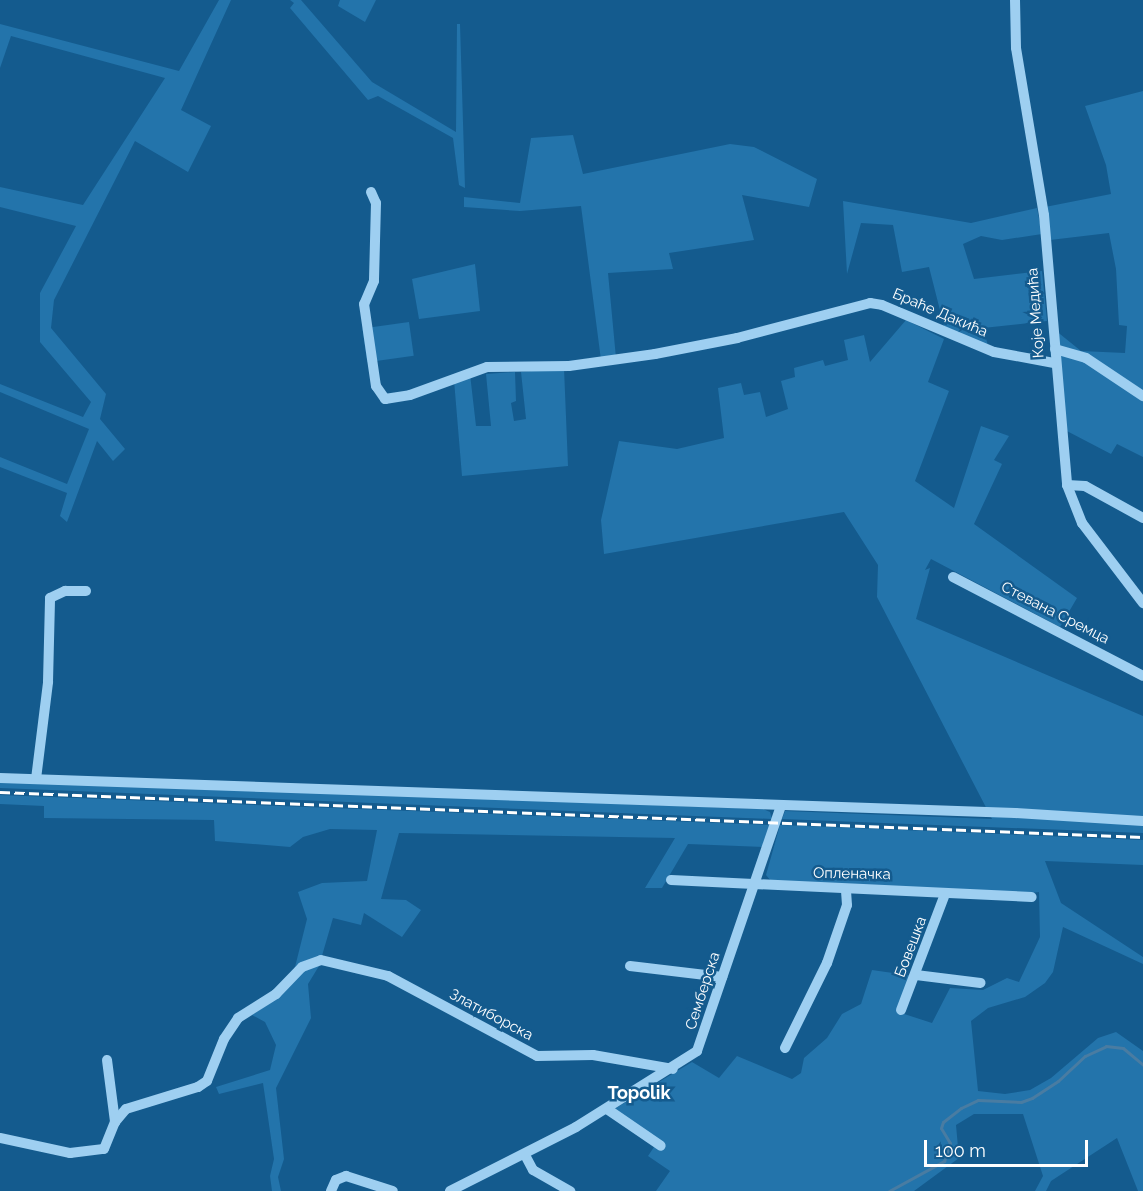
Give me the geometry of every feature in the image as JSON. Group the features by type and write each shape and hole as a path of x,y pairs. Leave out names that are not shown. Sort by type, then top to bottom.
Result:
{"street":[{"name":"Које Медића","path":"1015,0 1016,48 1044,215 1054,363 1067,485 1082,524 1143,603"},
{"name":"Браће Дакића","path":"371,192 376,203 374,281 364,304 376,386 385,399 410,395 487,367 587,364 710,344 874,303 994,352 1054,363"},
{"path":"1054,349 1086,358 1143,396"},
{"path":"1067,485 1085,486 1143,518"},
{"name":"Стевана Сремца","path":"953,577 1143,676"},
{"path":"36,779 48,682 50,598 65,591 86,591"},
{"path":"0,778 781,805 1143,821"},
{"name":"Семберска","path":"450,1191 525,1155 689,1060 702,1042 781,805"},
{"name":"Опленачка","path":"671,880 1032,897"},
{"path":"784,1048 827,963 847,905 846,889"},
{"name":"Бовешка","path":"901,1010 945,894"},
{"name":"Златиборска","path":"115,1122 133,1106 198,1087 207,1081 230,1027 276,994 302,967 321,960 388,976 537,1056 593,1055 674,1069"},
{"path":"630,966 722,977"},
{"path":"916,975 981,983"},
{"path":"0,1138 47,1150 96,1152 107,1145 115,1122 107,1060"},
{"path":"607,1108 661,1146"},
{"path":"525,1155 533,1170 570,1191"},
{"path":"331,1191 336,1180 346,1176 393,1191"}],"shaded area":[{"path":"219,0 231,0 181,110 211,126 188,172 135,141 54,300 51,328 106,394 100,419 125,449 113,461 97,441 67,522 60,516 67,493 0,467 0,457 67,484 89,429 0,392 0,384 83,417 91,402 40,342 40,293 76,226 0,207 0,187 83,205 165,78 11,36 0,68 0,24 179,71"},
{"path":"290,0 301,0 372,82 456,132 457,24 460,24 465,188 459,185 453,138 378,96 368,100 290,8 294,3"},
{"path":"340,0 376,0 365,22 338,6"},
{"path":"1143,91 1143,457 1117,444 1111,454 1063,429 1055,330 1081,351 1125,353 1127,326 1119,325 1116,269 1109,233 1050,240 1045,207 1111,194 1106,165 1085,106"},
{"path":"573,135 583,174 730,144 754,147 817,179 809,207 742,195 754,240 669,253 673,269 608,273 616,358 601,360 581,206 520,211 464,207 464,197 520,203 531,138"},
{"path":"843,201 971,223 1037,208 1042,234 1002,240 981,236 963,244 974,279 1042,271 1047,321 983,328 989,349 945,330 929,267 902,272 893,225 861,223 847,274"},
{"path":"475,264 480,311 419,319 412,279"},
{"path":"906,320 944,339 928,382 949,391 915,481 954,508 981,426 1009,436 994,460 1002,464 974,524 1077,598 1060,627 931,559 925,570 930,568 916,619 1143,716 1143,833 782,819 785,811 992,819 877,597 878,565 844,512 604,554 601,520 619,441 677,449 724,438 718,388 741,383 744,395 760,392 766,417 788,409 781,381 795,377 794,368 823,360 825,366 848,360 844,340 864,335 870,362"},
{"path":"409,322 414,356 367,362 362,329"},
{"path":"564,368 568,466 462,476 454,380 470,374 476,426 491,426 486,374 515,372 516,401 511,403 514,421 526,419 521,372"},
{"path":"0,781 763,809 770,812 772,819 0,788"},
{"path":"0,795 771,825 764,847 688,844 662,888 645,888 675,838 399,833 381,899 406,900 421,910 402,937 364,913 361,925 333,918 319,966 308,984 311,1018 276,1088 284,1159 278,1177 281,1191 272,1191 270,1176 274,1159 263,1083 219,1094 216,1087 270,1070 276,1045 265,1022 252,1015 277,998 295,967 307,919 298,892 322,883 367,881 377,830 330,829 303,837 290,847 215,841 214,820 44,818 44,806 0,804"},
{"path":"780,825 1143,840 1143,865 1045,861 1061,903 1143,957 1143,964 1063,927 1053,972 1045,983 1025,997 988,1008 971,1021 978,1091 1005,1094 1030,1090 1051,1078 1098,1038 1116,1032 1143,1051 1143,1191 1138,1191 1117,1138 1051,1181 1046,1191 1035,1191 1043,1176 1023,1114 974,1114 956,1125 959,1158 914,1191 656,1191 670,1171 648,1156 656,1144 606,1114 692,1062 719,1078 737,1056 792,1079 801,1073 804,1058 827,1038 842,1014 861,1004 872,970 914,976 898,1012 932,1023 950,988 983,990 1007,978 1019,982 1040,937 1039,892 1016,895 771,881 766,875"}],"waterway":[{"path":"889,1191 944,1161 950,1143 941,1128 943,1122 961,1108 978,1100 1021,1102 1032,1098 1058,1081 1085,1056 1106,1046 1123,1048 1143,1065"}],"railway":[{"path":"0,792 1143,837"}],"district":[{"name":"Topolik","path":"639,1093"}]}
